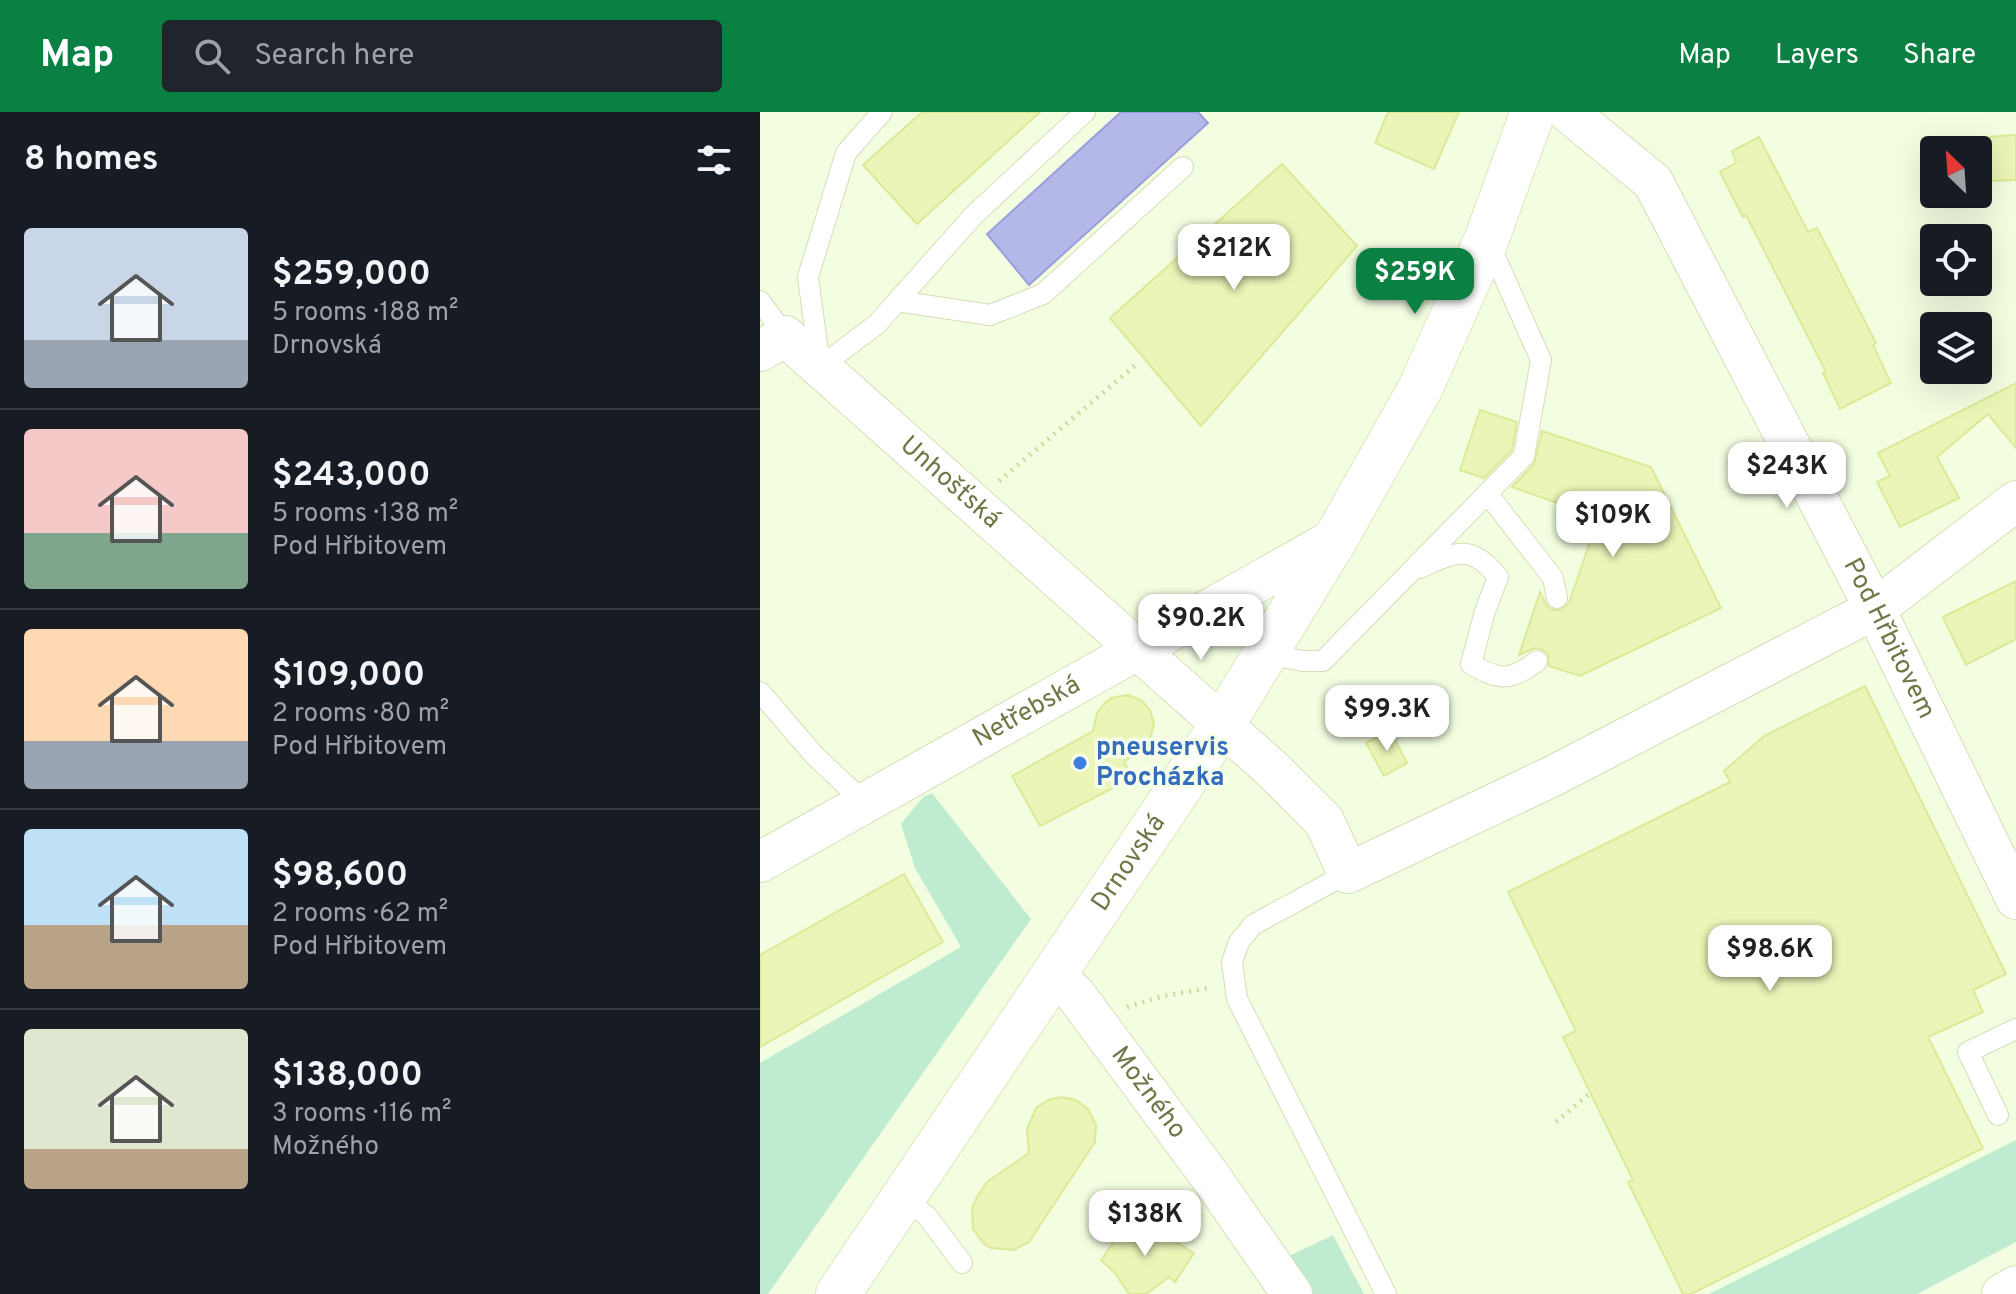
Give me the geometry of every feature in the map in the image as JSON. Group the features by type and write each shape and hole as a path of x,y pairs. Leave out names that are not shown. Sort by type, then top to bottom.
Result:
{"main road":[{"name":"Drnovská","path":"838,1294 1222,725 1336,538 1421,387 1487,238 1533,112"}],"street":[{"name":"Pod Hřbitovem","path":"1568,112 1653,182 1875,609 2016,899"},
{"name":"Unhošťská","path":"773,344 820,367 1272,769 1324,821 1348,873"},
{"path":"1348,873 1553,776 1875,609 2016,501"},
{"name":"Netřebská","path":"760,862 1336,538"},
{"name":"Možného","path":"1055,976 1075,994 1210,1176 1292,1294"},
{"path":"2002,1294 2016,1286"}],"lane":[{"path":"882,112 846,153 808,277 820,367 877,324 974,215 1085,112"},
{"path":"897,301 990,315 1043,294 1183,167"},
{"path":"1265,654 1323,661 1524,456 1541,360 1487,238"},
{"path":"760,301 773,344"},
{"path":"1487,493 1553,578 1557,598"},
{"path":"1410,573 1463,552 1488,564 1498,577 1471,664 1493,676 1518,676 1537,661"},
{"path":"760,692 815,756 865,803"},
{"path":"1348,873 1253,925 1239,942 1232,962 1237,999 1386,1294"},
{"path":"1998,1115 1968,1052 2016,1029"},
{"path":"903,1198 927,1216 962,1263"}],"path":[{"path":"973,504 1138,363"},
{"path":"1092,1017 1164,996 1208,988"},
{"path":"1556,1122 1590,1093"}],"green space":[{"path":"932,793 1031,919 768,1294 760,1294 760,1063 961,947 915,868 901,824 923,797"},
{"path":"2016,1140 2016,1242 1917,1294 1709,1294"},
{"path":"1333,1235 1364,1294 1309,1294 1285,1258"}],"water":[{"path":"1121,112 1198,112 1208,123 1029,285 987,234"}],"building":[{"path":"922,112 1040,112 917,224 863,165"},
{"path":"1388,112 1459,112 1434,169 1375,143"},
{"path":"2016,135 2016,180 1992,181 1992,137"},
{"path":"1759,137 1808,232 1817,228 1876,343 1873,345 1891,383 1840,409 1823,373 1826,372 1746,215 1743,217 1720,172 1736,163 1732,151"},
{"path":"1282,164 1357,246 1201,426 1110,318"},
{"path":"2016,383 2016,448 1988,414 1937,457 1959,498 1900,527 1877,482 1890,476 1878,453"},
{"path":"1480,410 1517,422 1512,450 1484,478 1460,470"},
{"path":"1542,431 1651,467 1721,608 1580,676 1549,666 1548,654 1542,649 1535,648 1519,655 1540,592 1552,610 1560,610 1569,603 1592,536 1563,526 1569,507 1512,487 1534,464"},
{"path":"2016,581 2016,639 1966,665 1943,617"},
{"path":"1865,686 2006,974 1973,990 1983,1012 1928,1037 1983,1148 1691,1294 1683,1294 1628,1182 1633,1180 1563,1037 1576,1031 1508,892 1730,782 1724,771 1764,736"},
{"name":"pneuservis Procházka","path":"1128,695 1141,700 1150,710 1154,724 1150,740 1124,762 1129,770 1117,786 1040,826 1012,776 1093,731 1097,713 1103,705 1111,698"},
{"path":"1390,730 1407,763 1384,776 1366,743"},
{"path":"904,874 943,942 760,1047 760,955"},
{"path":"1061,1097 1076,1100 1088,1109 1096,1125 1095,1142 1029,1242 1014,1250 991,1248 973,1229 972,1208 977,1197 987,1182 1029,1153 1027,1129 1036,1108 1048,1100"},
{"path":"1128,1221 1142,1230 1156,1224 1163,1234 1194,1253 1175,1282 1169,1277 1146,1294 1129,1294 1115,1273 1101,1260"}],"place":[{"name":"pneuservis Procházka","path":"1080,763"}]}
